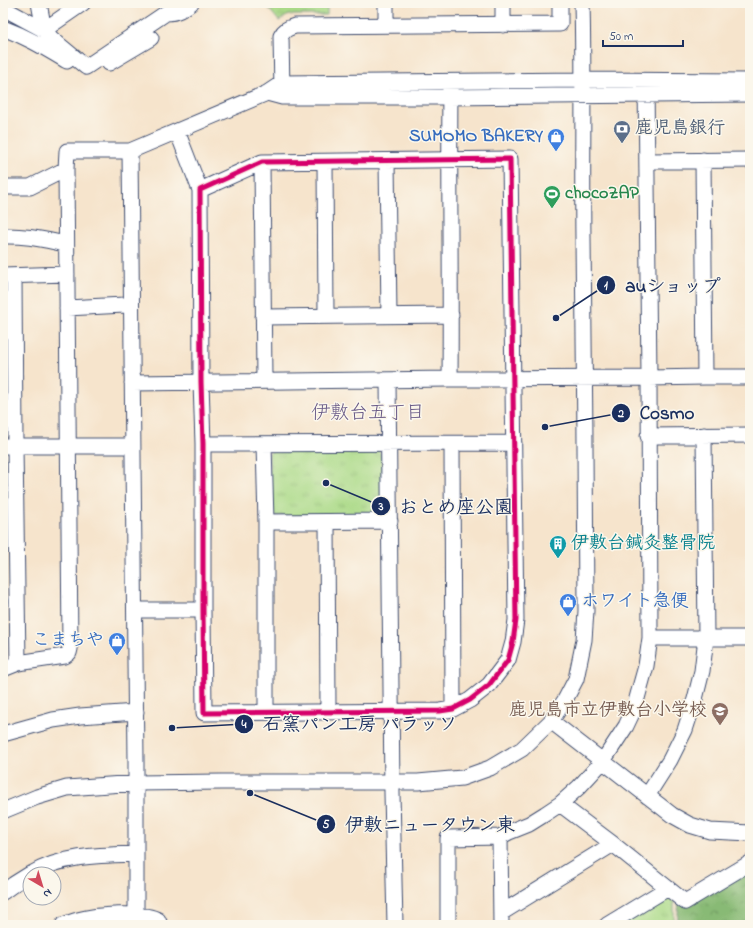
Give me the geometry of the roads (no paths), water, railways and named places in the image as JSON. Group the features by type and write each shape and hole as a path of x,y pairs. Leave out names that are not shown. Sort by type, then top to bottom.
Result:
{"street":[{"path":"39,3 44,30"},
{"path":"44,30 83,3"},
{"path":"85,69 163,8 173,13 191,3"},
{"path":"386,3 386,25"},
{"path":"503,3 503,25"},
{"path":"282,90 281,36 288,28 295,26 560,24 560,3"},
{"path":"5,805 67,788 136,783 418,782 462,778 490,768 522,749 551,721 565,700 576,679 584,640 586,611 582,3"},
{"path":"3,8 44,30 88,73 98,69 151,38"},
{"path":"3,28 18,33 40,44 85,69"},
{"path":"3,669 18,663 65,656 69,653 70,649 66,244 67,151 130,151 267,93 282,90 450,82 583,80 646,88 750,94"},
{"path":"282,90 450,97 583,96 646,88 750,81"},
{"path":"450,82 450,379"},
{"path":"448,925 448,838 500,837 508,832 529,824 560,804 579,787 603,761 626,726 634,709 646,666 650,638 646,88"},
{"path":"177,131 200,190 204,713 440,711 453,709 470,700 489,686 508,660 513,642 516,620 510,160 262,162 200,190"},
{"path":"130,151 136,712 136,920"},
{"path":"702,160 705,377"},
{"path":"647,161 750,160"},
{"path":"387,161 389,316"},
{"path":"262,162 264,381"},
{"path":"325,162 326,316"},
{"path":"3,187 30,187 66,169"},
{"path":"3,236 31,237 66,244"},
{"path":"18,663 9,446 8,276 67,274"},
{"path":"67,308 124,305"},
{"path":"263,317 451,315"},
{"path":"132,382 750,377"},
{"path":"388,380 395,925"},
{"path":"647,796 670,760 685,730 702,671 706,638 704,435"},
{"path":"648,436 750,435"},
{"path":"203,444 514,443"},
{"path":"264,444 266,522 266,712"},
{"path":"452,444 453,709"},
{"path":"9,446 133,446"},
{"path":"266,522 390,521"},
{"path":"328,522 328,712"},
{"path":"135,610 203,610"},
{"path":"650,638 750,638"},
{"path":"3,734 53,720 80,716 136,712"},
{"path":"551,721 672,815 690,825 710,831 750,832"},
{"path":"560,804 613,844 685,902 750,863"},
{"path":"500,837 501,919"},
{"path":"501,919 613,844"},
{"path":"47,866 70,859 92,855 136,854"},
{"path":"3,892 22,879"},
{"path":"607,925 668,888"},
{"path":"64,925 77,920 136,920 154,917 158,920 160,925"}],"place":[{"name":"鹿児島銀行","path":"622,144"},
{"name":"SUMOMO BAKERY","path":"556,152"},
{"name":"chocoZAP","path":"552,209"},
{"name":"auショップ","path":"556,318"},
{"name":"Cosmo","path":"545,427"},
{"name":"おとめ座公園","path":"326,483"},
{"name":"伊敷台鍼灸整骨院","path":"558,559"},
{"name":"ホワイト急便","path":"568,617"},
{"name":"こまちや","path":"117,656"},
{"name":"鹿児島市立伊敷台小学校","path":"720,726"},
{"name":"石窯パン工房 パラッソ","path":"172,728"},
{"name":"伊敷ニュータウン東","path":"250,793"}],"district":[{"name":"伊敷台五丁目","path":"368,413"}]}
